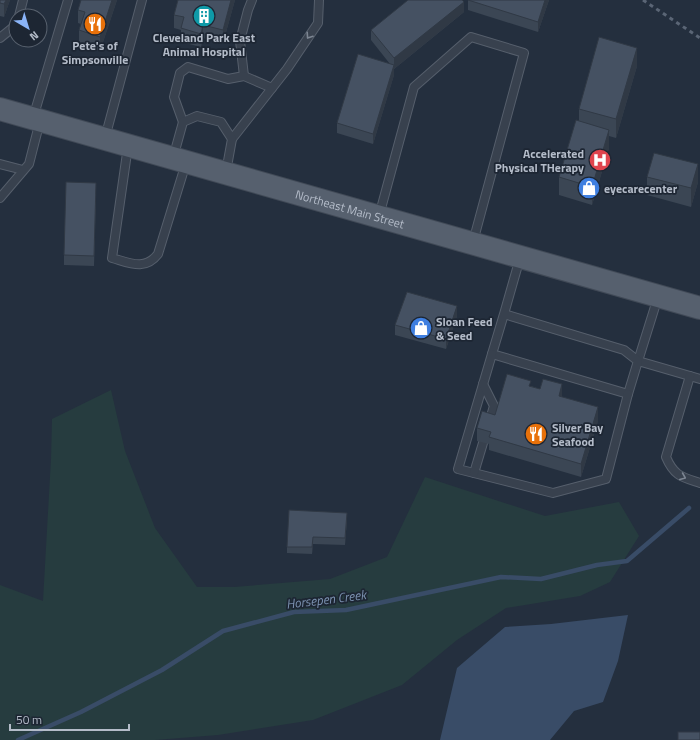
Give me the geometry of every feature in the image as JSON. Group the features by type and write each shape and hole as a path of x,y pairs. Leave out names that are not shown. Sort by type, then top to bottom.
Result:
{"main road":[{"name":"Northeast Main Street","path":"0,109 700,308"}],"lane":[{"path":"0,198 29,164 37,119 68,0"},
{"path":"105,138 142,0"},
{"path":"244,76 240,41 252,0"},
{"path":"226,173 232,139 287,69 318,23 320,0"},
{"path":"0,38 8,32"},
{"path":"379,216 414,87 471,37 524,54 473,243"},
{"path":"128,145 112,258 144,265 153,260 158,254 180,160 183,122 174,97 180,73 188,68 228,79 244,76 272,88"},
{"path":"183,122 197,116 221,122 232,139"},
{"path":"0,164 23,170"},
{"path":"521,257 458,469 553,493 606,479 628,394 658,296"},
{"path":"504,314 624,350 638,361 700,379"},
{"path":"492,354 628,394"},
{"path":"690,376 666,457 677,475 700,483"},
{"path":"483,384 494,406 488,426"},
{"path":"474,473 483,443"}],"green space":[{"path":"111,390 125,451 155,528 197,587 234,587 330,579 387,557 425,477 545,516 619,502 639,536 610,582 580,596 506,608 457,640 402,685 313,720 218,735 155,740 0,740 0,585 43,601 52,419"}],"water":[{"path":"628,615 618,661 603,702 574,711 550,740 440,740 457,668 505,627 551,624"}],"building":[{"path":"0,0 6,0 4,4 0,3"},
{"name":"Pete's of Simpsonville","path":"81,0 112,0 100,37 79,30 85,12 78,10"},
{"name":"Cleveland Park East Animal Hospital","path":"178,0 231,0 223,30 203,25 201,34 181,28 184,17 174,15"},
{"path":"408,0 462,0 464,2 394,58 371,30"},
{"path":"468,0 545,0 538,22"},
{"path":"599,37 637,48 616,119 579,109"},
{"path":"358,54 394,65 373,134 337,123"},
{"path":"576,120 609,130 592,187 559,177"},
{"path":"654,153 698,164 691,188 647,177"},
{"path":"66,182 96,183 94,256 64,255"},
{"path":"407,292 457,306 446,339 395,325"},
{"name":"Silver Bay Seafood","path":"507,374 531,381 529,386 540,389 543,379 562,384 559,396 598,407 581,464 489,437 491,432 477,428 482,411 495,415"},
{"path":"289,510 347,513 345,538 313,537 312,547 287,547"},
{"path":"678,732 700,732 700,740 678,740"}],"waterway":[{"name":"Horsepen Creek","path":"18,740 81,712 162,670 223,631 294,612 346,610 501,577 541,579 597,565 627,561 689,508"}],"railway":[{"path":"643,0 700,38"}],"place":[{"name":"Cleveland Park East Animal Hospital","path":"204,16"},
{"name":"Pete's of Simpsonville","path":"95,24"},
{"name":"Accelerated Physical THerapy","path":"600,160"},
{"name":"eyecarecenter","path":"589,188"},
{"name":"Sloan Feed & Seed","path":"421,328"},
{"name":"Silver Bay Seafood","path":"536,434"}]}
